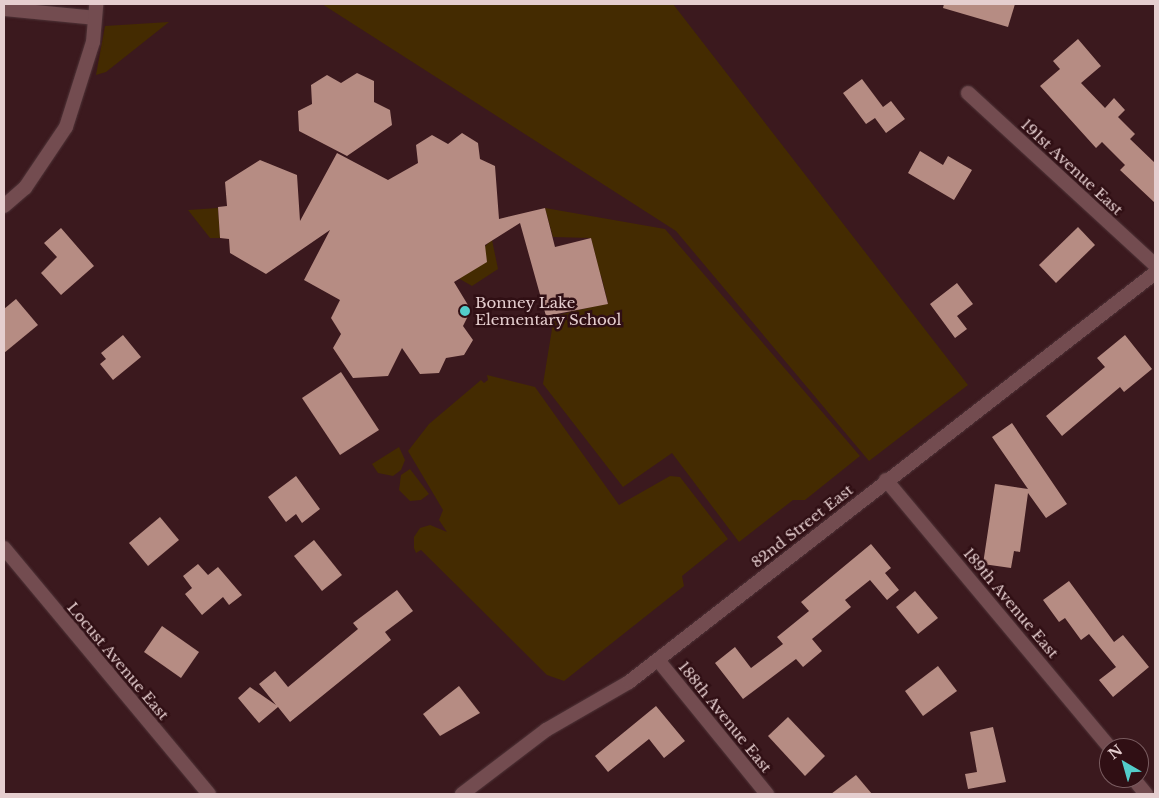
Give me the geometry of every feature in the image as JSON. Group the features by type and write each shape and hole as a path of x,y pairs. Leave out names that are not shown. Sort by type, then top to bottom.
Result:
{"street":[{"path":"4,9 96,11 93,42 66,127 25,188 4,206"},
{"name":"191st Avenue East","path":"968,93 1155,264"},
{"name":"82nd Street East","path":"462,794 546,730 628,682 658,660 886,480 1155,273"},
{"name":"189th Avenue East","path":"886,480 1102,738"},
{"name":"Locust Avenue East","path":"4,548 209,794"},
{"name":"188th Avenue East","path":"658,660 767,794"}],"shaded area":[{"path":"322,4 673,4 968,385 869,461 676,231"},
{"path":"169,22 106,72 96,75 105,26"},
{"path":"218,208 220,238 210,238 188,210"},
{"path":"545,208 665,229 860,456 805,500 793,500 739,542 672,453 623,487 543,384 552,329 550,317 608,303 601,275 578,281 598,266 591,238 553,237"},
{"path":"492,240 498,269 472,286 453,275"},
{"path":"487,375 535,387 619,505 670,476 680,477 728,539 682,576 684,586 564,681 547,675 421,550 416,553 414,548 414,537 420,528 430,525 447,532 439,520 443,510 408,451 429,424 481,380 484,383 488,380"},
{"path":"399,447 405,460 401,470 393,476 378,473 372,464"},
{"path":"410,469 429,494 421,500 410,501 399,490 401,475"}],"building":[{"path":"944,4 1015,4 1008,27 943,8"},
{"path":"1078,39 1101,66 1081,83 1105,108 1114,98 1125,110 1118,117 1135,134 1130,139 1155,163 1155,203 1120,170 1125,165 1102,142 1096,148 1040,86 1060,69 1053,61"},
{"path":"357,73 374,81 374,102 390,110 392,125 347,156 299,131 298,111 312,104 311,85 327,75 341,83"},
{"path":"862,79 883,107 891,101 905,119 886,133 875,118 866,124 843,93"},
{"path":"462,133 478,143 480,159 495,166 499,219 545,208 555,247 591,238 608,304 546,316 520,223 485,245 487,262 454,282 471,310 463,326 473,340 464,355 446,358 439,373 420,374 402,348 388,376 353,378 333,348 341,334 331,318 340,300 304,280 330,230 266,274 230,253 229,239 220,238 218,207 227,206 225,182 260,160 297,175 300,221 337,153 388,180 418,163 416,145 432,135 448,144"},
{"path":"920,151 943,165 948,156 972,170 954,200 908,173"},
{"path":"1078,227 1095,245 1056,283 1039,265"},
{"path":"61,228 94,266 61,295 41,273 57,257 44,243"},
{"path":"957,283 973,304 957,316 967,329 955,338 930,304"},
{"path":"16,299 38,325 4,353 4,309"},
{"path":"123,335 141,357 113,380 100,364 106,359 101,353"},
{"path":"1125,335 1152,369 1124,392 1120,387 1062,436 1046,416 1105,367 1097,358"},
{"path":"341,372 379,430 340,455 302,398"},
{"path":"1012,423 1067,504 1046,518 1028,493 1020,552 1014,551 1011,568 983,564 995,484 1028,489 992,437"},
{"path":"296,476 320,509 302,523 296,514 286,522 268,497"},
{"path":"160,517 179,540 148,566 129,543"},
{"path":"314,540 342,575 322,591 294,556"},
{"path":"871,544 891,568 885,573 899,590 887,600 870,580 845,600 851,607 812,639 822,651 803,667 796,659 743,699 715,663 735,647 751,668 783,644 777,637 809,611 801,602"},
{"path":"198,564 208,575 218,567 242,595 229,605 223,597 202,615 185,594 192,588 183,576"},
{"path":"1069,581 1114,642 1123,635 1149,667 1113,697 1099,680 1116,667 1089,634 1081,640 1065,618 1059,622 1043,600"},
{"path":"397,590 413,611 385,632 391,640 290,722 278,707 259,723 238,698 250,687 276,705 259,684 275,671 288,687 358,629 353,623"},
{"path":"915,591 938,618 918,634 896,607"},
{"path":"162,626 199,652 181,678 144,652"},
{"path":"938,666 957,691 923,716 905,691"},
{"path":"459,686 480,713 440,736 423,714"},
{"path":"656,706 685,741 664,758 649,739 608,772 595,756"},
{"path":"788,717 825,756 805,776 768,736"},
{"path":"993,727 1006,782 968,789 965,774 977,772 970,732"},
{"path":"856,775 872,794 831,794"}],"place":[{"name":"Bonney Lake Elementary School","path":"465,311"}]}
